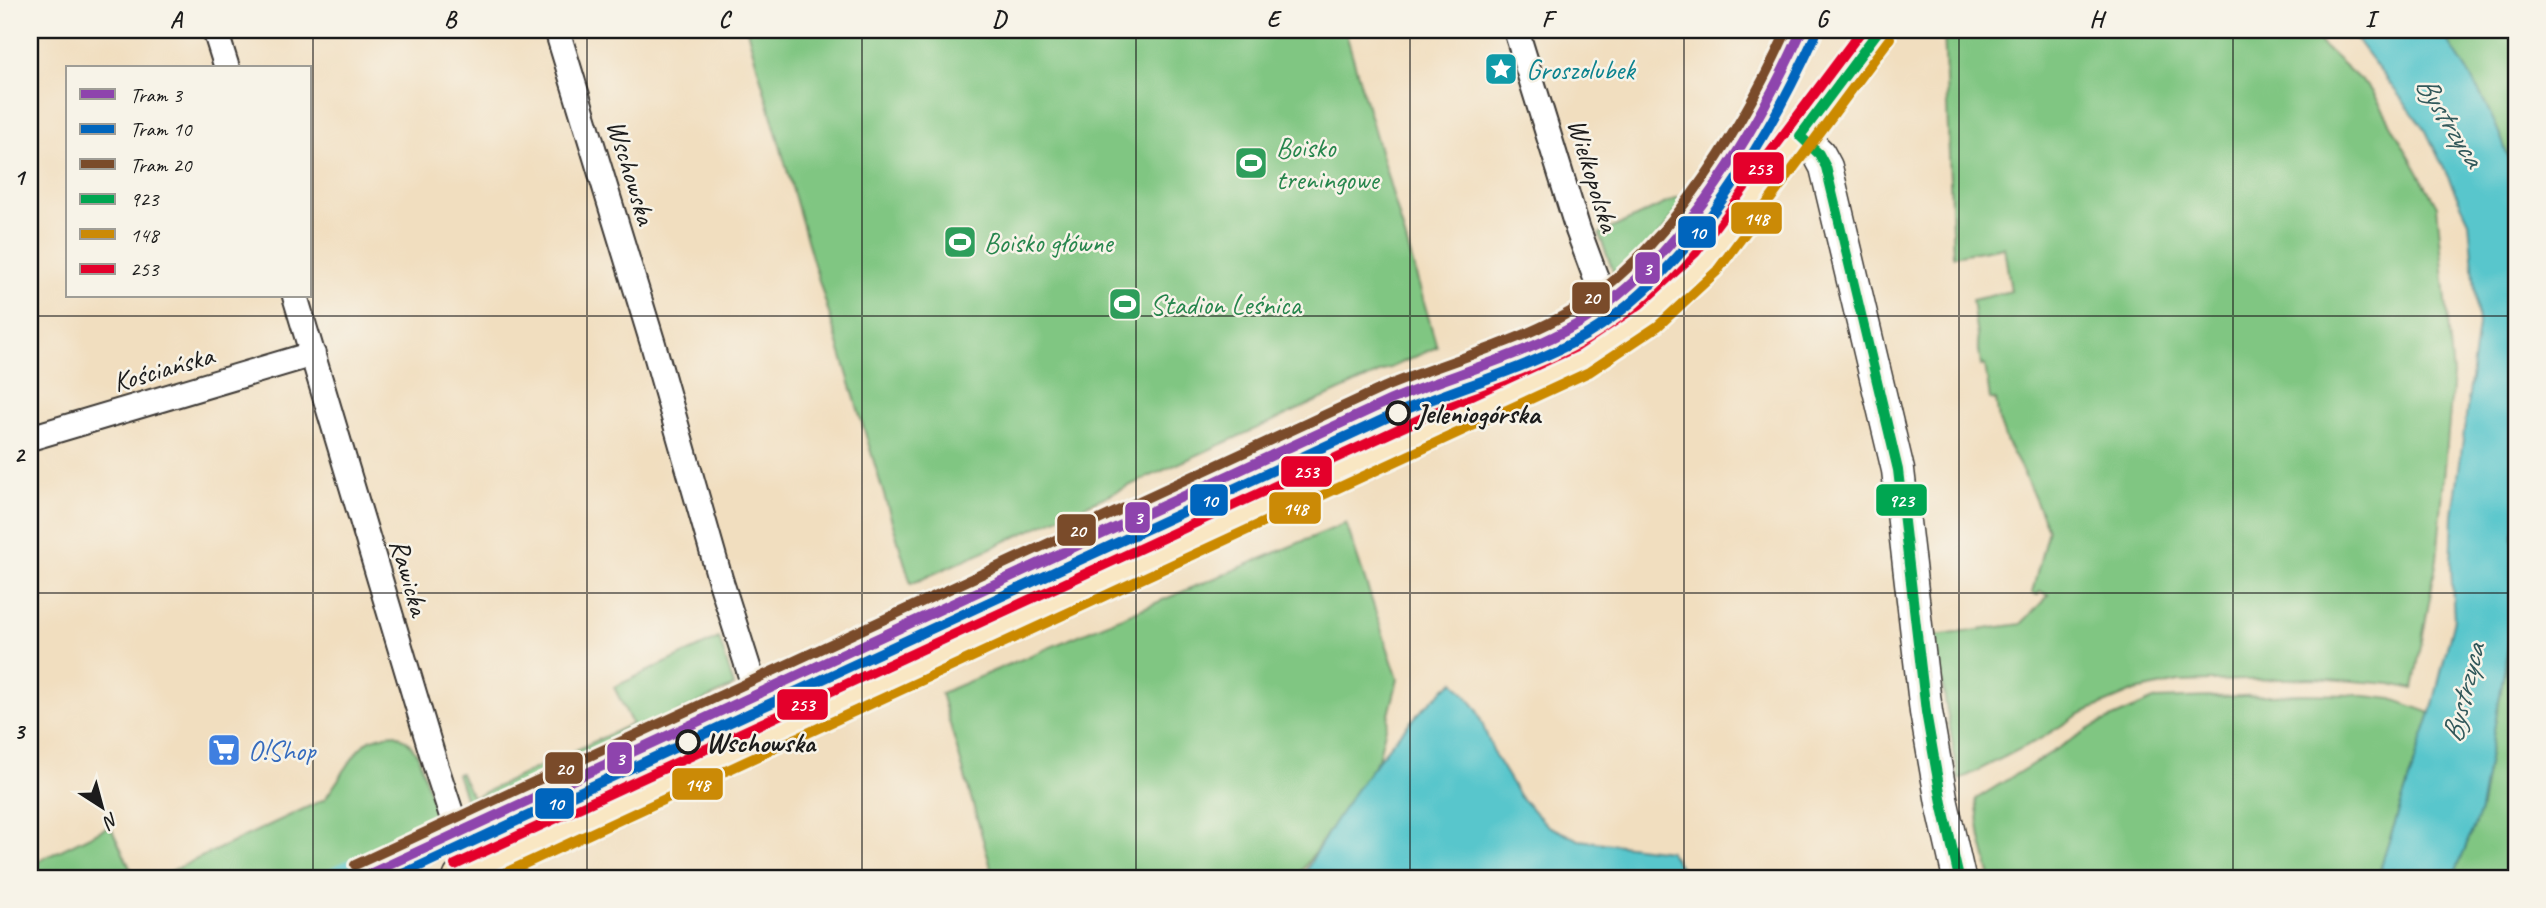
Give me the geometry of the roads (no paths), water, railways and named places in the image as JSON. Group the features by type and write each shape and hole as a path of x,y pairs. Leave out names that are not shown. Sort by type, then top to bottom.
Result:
{"main road":[{"path":"466,876 1583,359 1625,334 1679,291 1707,261 1879,30"}],"street":[{"path":"215,30 226,66"},
{"name":"Wschowska","path":"557,30 653,344 721,582 761,708 772,733"},
{"name":"Wielkopolska","path":"1516,30 1578,230 1606,305 1625,334"},
{"path":"1800,136 1819,154 1826,167 1898,470 1926,712 1959,878"},
{"name":"Rawicka","path":"296,298 466,876"},
{"name":"Kościańska","path":"30,438 313,355"}],"water":[{"name":"Bystrzyca","path":"2349,30 2440,30 2464,66 2495,122 2516,183 2516,522 2513,536 2516,550 2516,602 2480,811 2453,878 2377,878 2431,713 2454,619 2451,567 2453,515 2478,325 2469,221 2426,131"},
{"path":"1454,681 1476,708 1495,756 1520,797 1548,826 1579,840 1669,851 1688,878 1302,878 1332,825 1389,746 1432,700"}],"waterway":[{"path":"316,878 415,834"}],"tram line":[{"name":"20","path":"355,865 1385,387 1517,338 1559,318 1596,295 1663,231 1721,152 1787,30"},
{"name":"3","path":"361,878 1391,400 1522,351 1565,331 1604,307 1640,276 1674,240 1734,157 1760,114 1802,30"},
{"name":"10","path":"394,878 1397,413 1570,344 1610,319 1648,288 1683,251 1745,167 1795,78 1815,36"}],"place":[{"name":"Groszolubek","path":"1501,69"},
{"name":"Boisko treningowe","path":"1251,163"},
{"name":"Boisko główne","path":"960,242"},
{"name":"Stadion Leśnica","path":"1125,304"},
{"name":"Jeleniogórska","path":"1398,413"},
{"name":"Wschowska","path":"688,742"},
{"name":"O!Shop","path":"224,750"}]}
